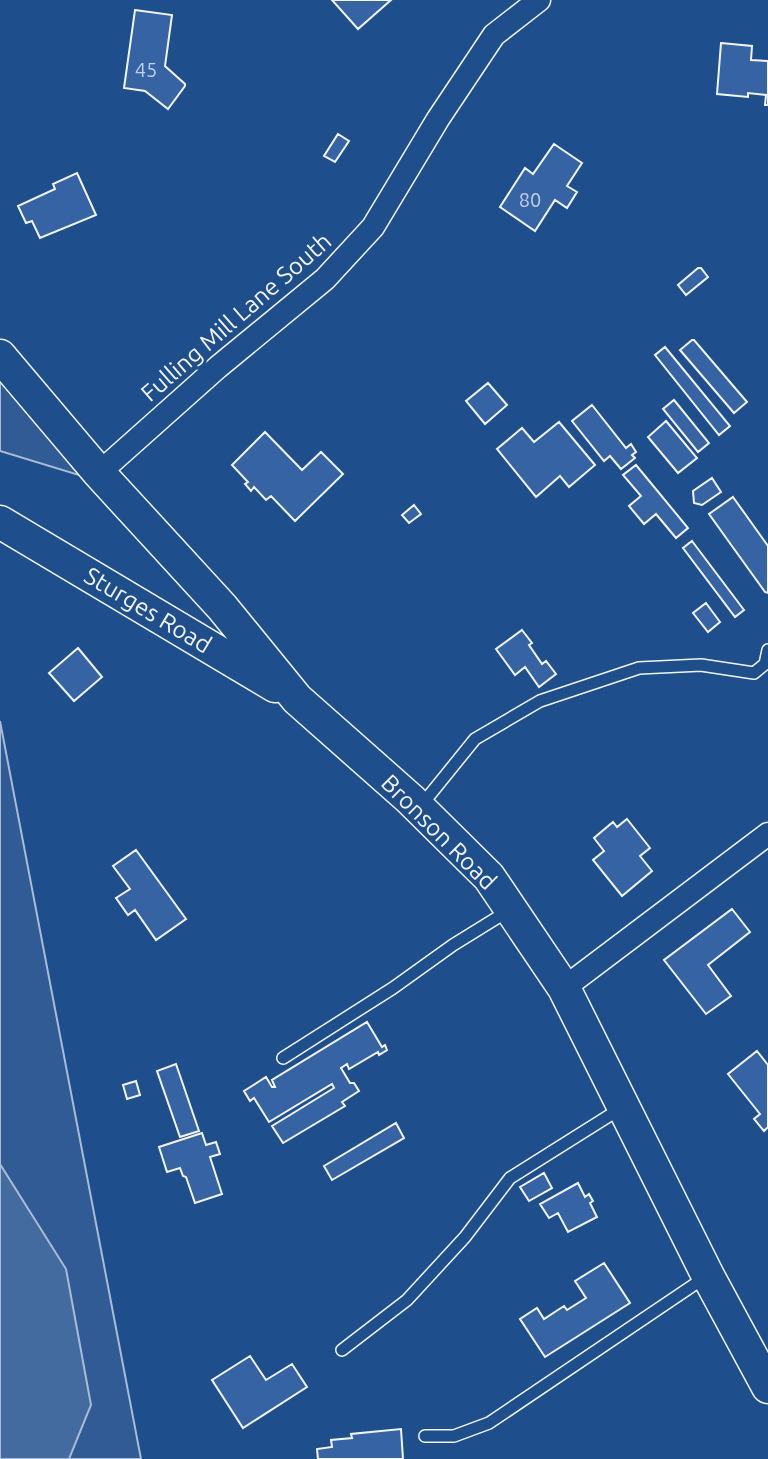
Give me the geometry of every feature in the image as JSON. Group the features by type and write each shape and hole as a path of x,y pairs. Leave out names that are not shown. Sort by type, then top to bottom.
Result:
{"main road":[{"name":"Bronson Road","path":"0,356 99,473 222,607 297,699 419,807 489,877 564,988 708,1276 768,1387"},
{"name":"Sturges Road","path":"0,522 297,699"}],"street":[{"name":"Fulling Mill Lane South","path":"99,473 218,367 325,279 373,227 438,119 494,35 539,0"},
{"path":"564,988 768,834"}],"lane":[{"path":"419,807 475,739 540,701 639,668 701,665 754,673 765,664 768,650"},
{"path":"283,1058 511,908"},
{"path":"342,1350 407,1300 465,1237 510,1178 623,1107"},
{"path":"425,1436 454,1436 489,1423 708,1276"}],"shaded area":[{"path":"0,365 82,476 0,451"},
{"path":"0,721 141,1459 0,1459"},
{"path":"0,1164 66,1269 91,1405 69,1459 0,1459"}],"building":[{"path":"332,0 391,0 358,29"},
{"path":"135,10 172,15 165,66 185,86 168,109 145,91 124,88"},
{"path":"721,43 752,46 751,60 768,61 768,105 765,105 766,95 717,94"},
{"path":"338,134 349,141 335,162 324,156"},
{"path":"554,144 582,163 567,186 577,192 567,208 555,200 535,231 500,207 525,168 533,174"},
{"path":"77,173 96,215 40,238 32,221 26,223 18,206 55,189 53,184"},
{"path":"698,268 708,277 686,295 678,285"},
{"path":"692,340 747,402 734,413 680,350"},
{"path":"665,347 730,426 719,435 655,355"},
{"path":"488,383 507,405 485,424 466,401"},
{"path":"674,400 709,443 698,452 663,409"},
{"path":"592,405 626,448 631,444 636,452 632,455 635,458 621,469 610,456 604,461 572,421"},
{"path":"666,421 697,458 678,473 648,437"},
{"path":"559,422 595,465 569,487 560,476 536,497 497,449 522,428 534,442"},
{"path":"265,432 302,470 321,452 343,474 295,521 271,496 266,500 254,487 251,491 245,484 248,482 232,465"},
{"path":"636,465 688,528 676,538 656,514 644,524 629,506 641,496 623,475"},
{"path":"712,478 721,492 702,505 694,503 693,491"},
{"path":"733,497 768,546 768,593 709,514"},
{"path":"414,505 421,514 409,523 402,515"},
{"path":"692,541 744,610 735,617 683,548"},
{"path":"706,603 720,622 708,632 693,613"},
{"path":"522,630 542,664 546,661 556,674 539,687 525,667 515,675 496,649"},
{"path":"78,648 102,677 74,701 49,673"},
{"path":"627,819 650,848 640,856 652,871 622,896 593,860 604,851 594,838 613,822 617,827"},
{"path":"136,850 186,919 156,940 135,910 128,915 116,898 130,889 113,866"},
{"path":"732,909 750,932 708,965 731,996 706,1014 664,960"},
{"path":"367,1022 387,1050 349,1069 347,1064 341,1068 359,1091 342,1102 345,1106 283,1143 272,1126 334,1088 332,1084 269,1122 254,1098 250,1101 244,1091 266,1077 275,1087 272,1080"},
{"path":"757,1051 768,1065 768,1127 764,1131 754,1119 760,1114 728,1074"},
{"path":"176,1064 199,1131 180,1137 157,1071"},
{"path":"136,1081 140,1095 127,1099 123,1085"},
{"path":"396,1123 404,1138 332,1180 324,1166"},
{"path":"202,1133 206,1145 216,1142 220,1154 210,1157 222,1194 195,1203 180,1168 167,1172 159,1147"},
{"path":"544,1173 552,1188 529,1201 520,1187"},
{"path":"578,1183 585,1197 589,1194 593,1201 590,1203 597,1217 568,1232 558,1213 549,1218 540,1204"},
{"path":"604,1263 630,1303 545,1357 520,1319 537,1308 544,1319 564,1306 567,1310 586,1298 575,1281"},
{"path":"250,1356 266,1380 292,1364 307,1387 243,1428 212,1380"},
{"path":"401,1429 403,1459 318,1459 317,1449 332,1447 331,1440 352,1438 351,1434"}]}
